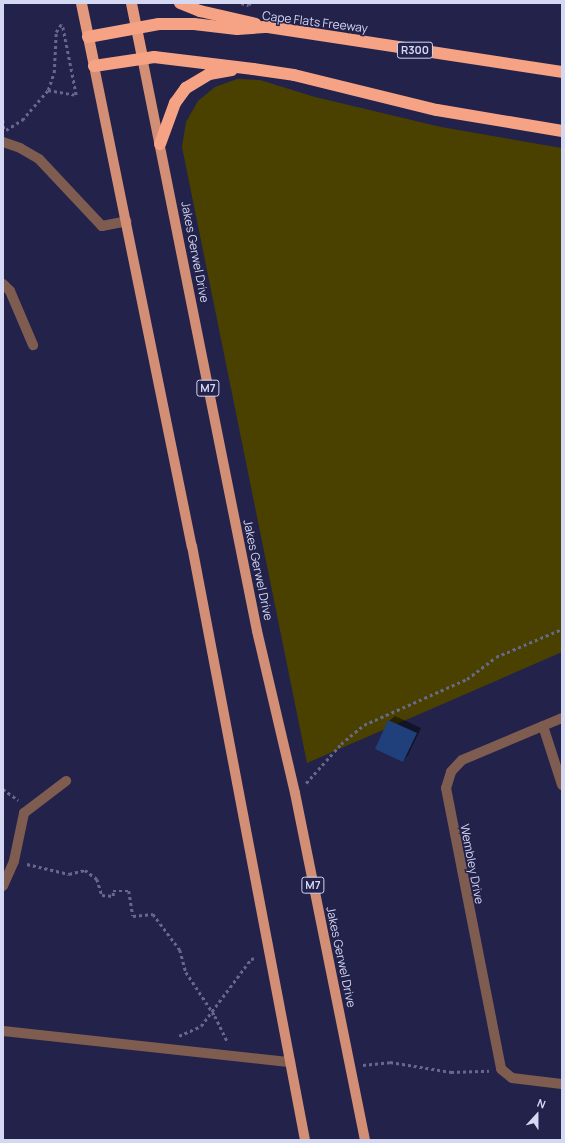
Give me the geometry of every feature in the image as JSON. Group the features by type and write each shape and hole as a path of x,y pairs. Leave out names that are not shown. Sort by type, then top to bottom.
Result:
{"highway":[{"path":"81,3 94,66 142,57 253,69 294,75 437,110 562,131"},
{"name":"Jakes Gerwel Drive","path":"131,3 142,57"},
{"path":"180,3 200,11 268,27"},
{"name":"Cape Flats Freeway","path":"88,37 136,28 177,24 237,29 268,27 562,72"},
{"path":"160,144 175,103 186,88 210,74 253,69"}],"main road":[{"name":"Jakes Gerwel Drive","path":"142,57 257,631 295,793 365,1140"},
{"path":"94,66 127,220 305,1140"}],"street":[{"path":"3,142 20,148 39,159 102,226 127,220"},
{"path":"3,284 10,291 33,344"},
{"name":"Wembley Drive","path":"501,1069 446,788 451,772 462,760 562,718"},
{"path":"543,726 562,785"},
{"path":"3,886 14,862 23,817 28,808 66,781"},
{"path":"3,1031 290,1062"},
{"path":"501,1069 512,1078 562,1084"}],"path":[{"path":"241,3 249,5 250,3"},
{"path":"3,132 22,120 48,90 54,73 56,32 62,22 76,95 48,90"},
{"path":"3,120 3,132"},
{"path":"295,793 320,770 341,744 364,725 467,678 496,657 562,629"},
{"path":"3,789 28,808"},
{"path":"14,862 69,874 85,870 97,879 102,895 113,896 113,891 129,890 133,916 153,914 180,950 186,972 213,1012 228,1041 229,1055"},
{"path":"176,1050 179,1036 201,1026 213,1012 251,959 269,955"},
{"path":"350,1068 390,1062 451,1072 482,1073 501,1069"}],"shaded area":[{"path":"237,79 260,80 315,97 441,127 562,148 562,652 307,763 182,147 186,122 198,101 215,87"}],"building":[{"path":"388,720 417,733 403,762 375,749"}]}
